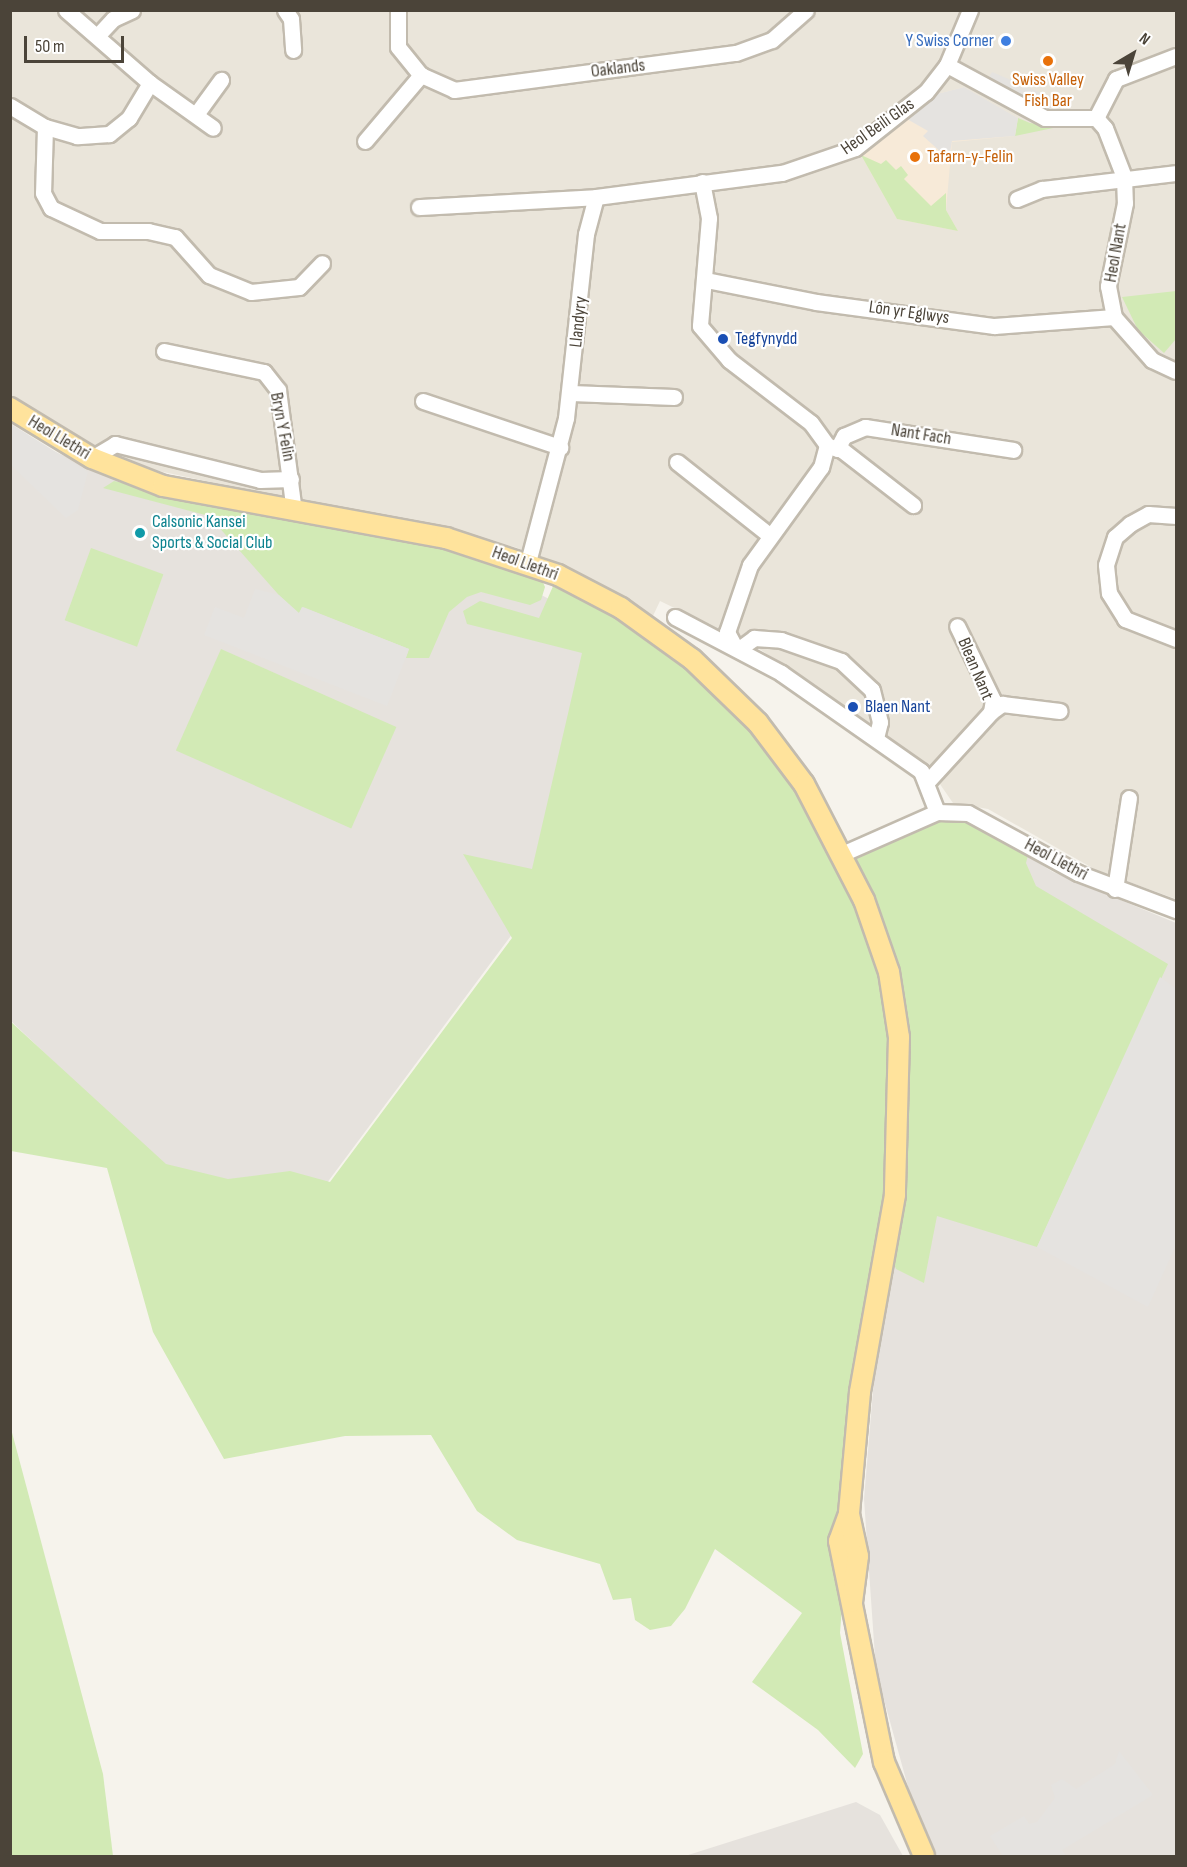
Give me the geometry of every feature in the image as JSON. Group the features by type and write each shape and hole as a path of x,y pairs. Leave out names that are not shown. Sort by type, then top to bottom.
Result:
{"main road":[{"name":"Heol Llethri","path":"10,408 92,458 163,486 446,538 528,562 621,608 692,658 758,723 804,784 844,854"},
{"path":"844,854 889,972 899,1037 900,1116 895,1195 860,1392 849,1514 858,1556 852,1602 884,1762 924,1857"}],"street":[{"path":"66,10 99,34 150,82 197,113 213,128"},
{"path":"99,34 113,19 132,10"},
{"path":"285,10 291,19 294,50"},
{"name":"Oaklands","path":"398,10 398,47 421,75 453,90 736,53 772,40 806,10"},
{"name":"Heol Beili Glas","path":"702,182 782,173 855,148 908,109 947,65 970,10"},
{"path":"947,65 1045,118 1096,118 1116,79 1176,56"},
{"path":"365,141 421,75"},
{"path":"197,113 221,80"},
{"path":"10,106 45,127 77,136 109,134 129,118 150,82"},
{"name":"Heol Nant","path":"1096,118 1116,146 1124,177 1125,203 1108,286 1114,317"},
{"path":"45,127 43,193 51,208 74,222 118,235 148,231 175,237 209,275 251,292 299,287 322,263"},
{"path":"1017,199 1042,189 1124,177 1176,173"},
{"path":"419,207 596,197 702,182 709,218 706,280 698,312 707,338 811,423 832,447 913,505"},
{"name":"Llandyry","path":"528,562 560,447 571,393 586,234 596,197"},
{"name":"Lôn yr Eglwys","path":"706,280 994,326 1114,317"},
{"path":"1114,317 1152,360 1176,371"},
{"name":"Bryn Y Felin","path":"164,351 264,372 278,390 294,511"},
{"path":"571,393 674,397"},
{"path":"423,401 560,447"},
{"name":"Nant Fach","path":"832,447 844,436 865,427 1013,450"},
{"name":"Bryn Y Felin","path":"92,458 115,444 260,480 291,479"},
{"path":"737,648 727,632 735,600 768,535 820,467 832,447"},
{"path":"677,462 768,535"},
{"path":"1176,516 1148,514 1130,524 1115,537 1106,565 1108,593 1125,619 1176,639"},
{"path":"675,617 737,648 876,738 928,781 937,812"},
{"name":"Blean Nant","path":"957,626 993,700 991,712"},
{"path":"737,648 754,638 781,640 841,661 872,690 880,722 876,738"},
{"name":"Blean Nant","path":"928,781 991,712 1002,704 1060,711"},
{"path":"1115,889 1129,798"},
{"name":"Heol Llethri","path":"844,854 937,812 968,813 1115,889 1176,910"}],"shaded area":[{"path":"10,11 1176,11 1176,899 1096,870 988,809 953,803 926,764 864,719 761,650 660,601 652,618 573,572 515,547 154,470 80,442 11,399"},
{"path":"992,72 1053,98 1051,110 987,81"},
{"path":"964,87 1018,118 1015,136 952,142 946,210 958,231 897,219 861,155 937,94"},
{"path":"964,87 1018,118 1015,136 952,141 950,153 942,153 923,136 928,131 907,119 937,94"},
{"path":"10,424 53,451 143,490 470,557 594,623 545,890 283,1242 153,1156 11,1021"},
{"path":"11,424 88,472 78,510 66,518 11,465"},
{"path":"255,589 279,595 299,613 302,607 409,649 387,706 204,635 215,607 244,618"},
{"path":"1000,839 1053,872 1176,923 1176,1856 937,1856 910,1794 876,1671 864,1499 876,1355 883,851"},
{"path":"1160,977 1176,989 1176,1245 1148,1307 1037,1247"},
{"path":"1119,1751 1153,1795 1062,1850 1066,1856 1003,1856 990,1836 1024,1816 1029,1824 1037,1822 1055,1798 1051,1785 1062,1779 1076,1789 1115,1764"},
{"path":"856,1802 880,1815 903,1856 685,1856"}],"green space":[{"path":"1018,118 1030,123 1058,127 1015,136"},
{"path":"861,155 881,164 886,160 896,170 901,166 908,175 904,179 931,206 946,193 946,210 958,231 897,219"},
{"path":"1176,291 1176,339 1164,353 1138,330 1122,297"},
{"path":"114,481 490,559 542,580 545,587 541,600 530,605 481,592 467,597 449,612 429,658 406,658 409,649 303,607 299,613 293,611 209,516 103,488"},
{"path":"91,548 163,574 137,647 65,620"},
{"path":"558,575 621,608 758,723 844,853 937,812 968,813 1030,847 1026,863 1036,886 1168,964 1037,1247 937,1216 924,1283 896,1269 892,1258 849,1514 840,1633 863,1754 855,1768 818,1730 752,1682 802,1613 715,1549 685,1609 671,1626 650,1630 635,1620 631,1598 613,1600 600,1564 517,1540 477,1511 431,1435 345,1436 224,1459 153,1332 107,1168 11,1151 10,1021 166,1164 228,1179 290,1171 330,1182 512,938 463,854 532,869 582,653 467,624 463,611 480,601 539,618"},
{"path":"221,649 396,727 351,828 176,750"},
{"path":"10,1425 103,1774 113,1856 11,1856"}],"place":[{"name":"Y Swiss Corner","path":"1006,41"},
{"name":"Swiss Valley Fish Bar","path":"1048,61"},
{"name":"Tafarn-y-Felin","path":"915,157"},
{"name":"Tegfynydd","path":"723,339"},
{"name":"Calsonic Kansei Sports & Social Club","path":"140,533"},
{"name":"Blaen Nant","path":"853,707"}]}
